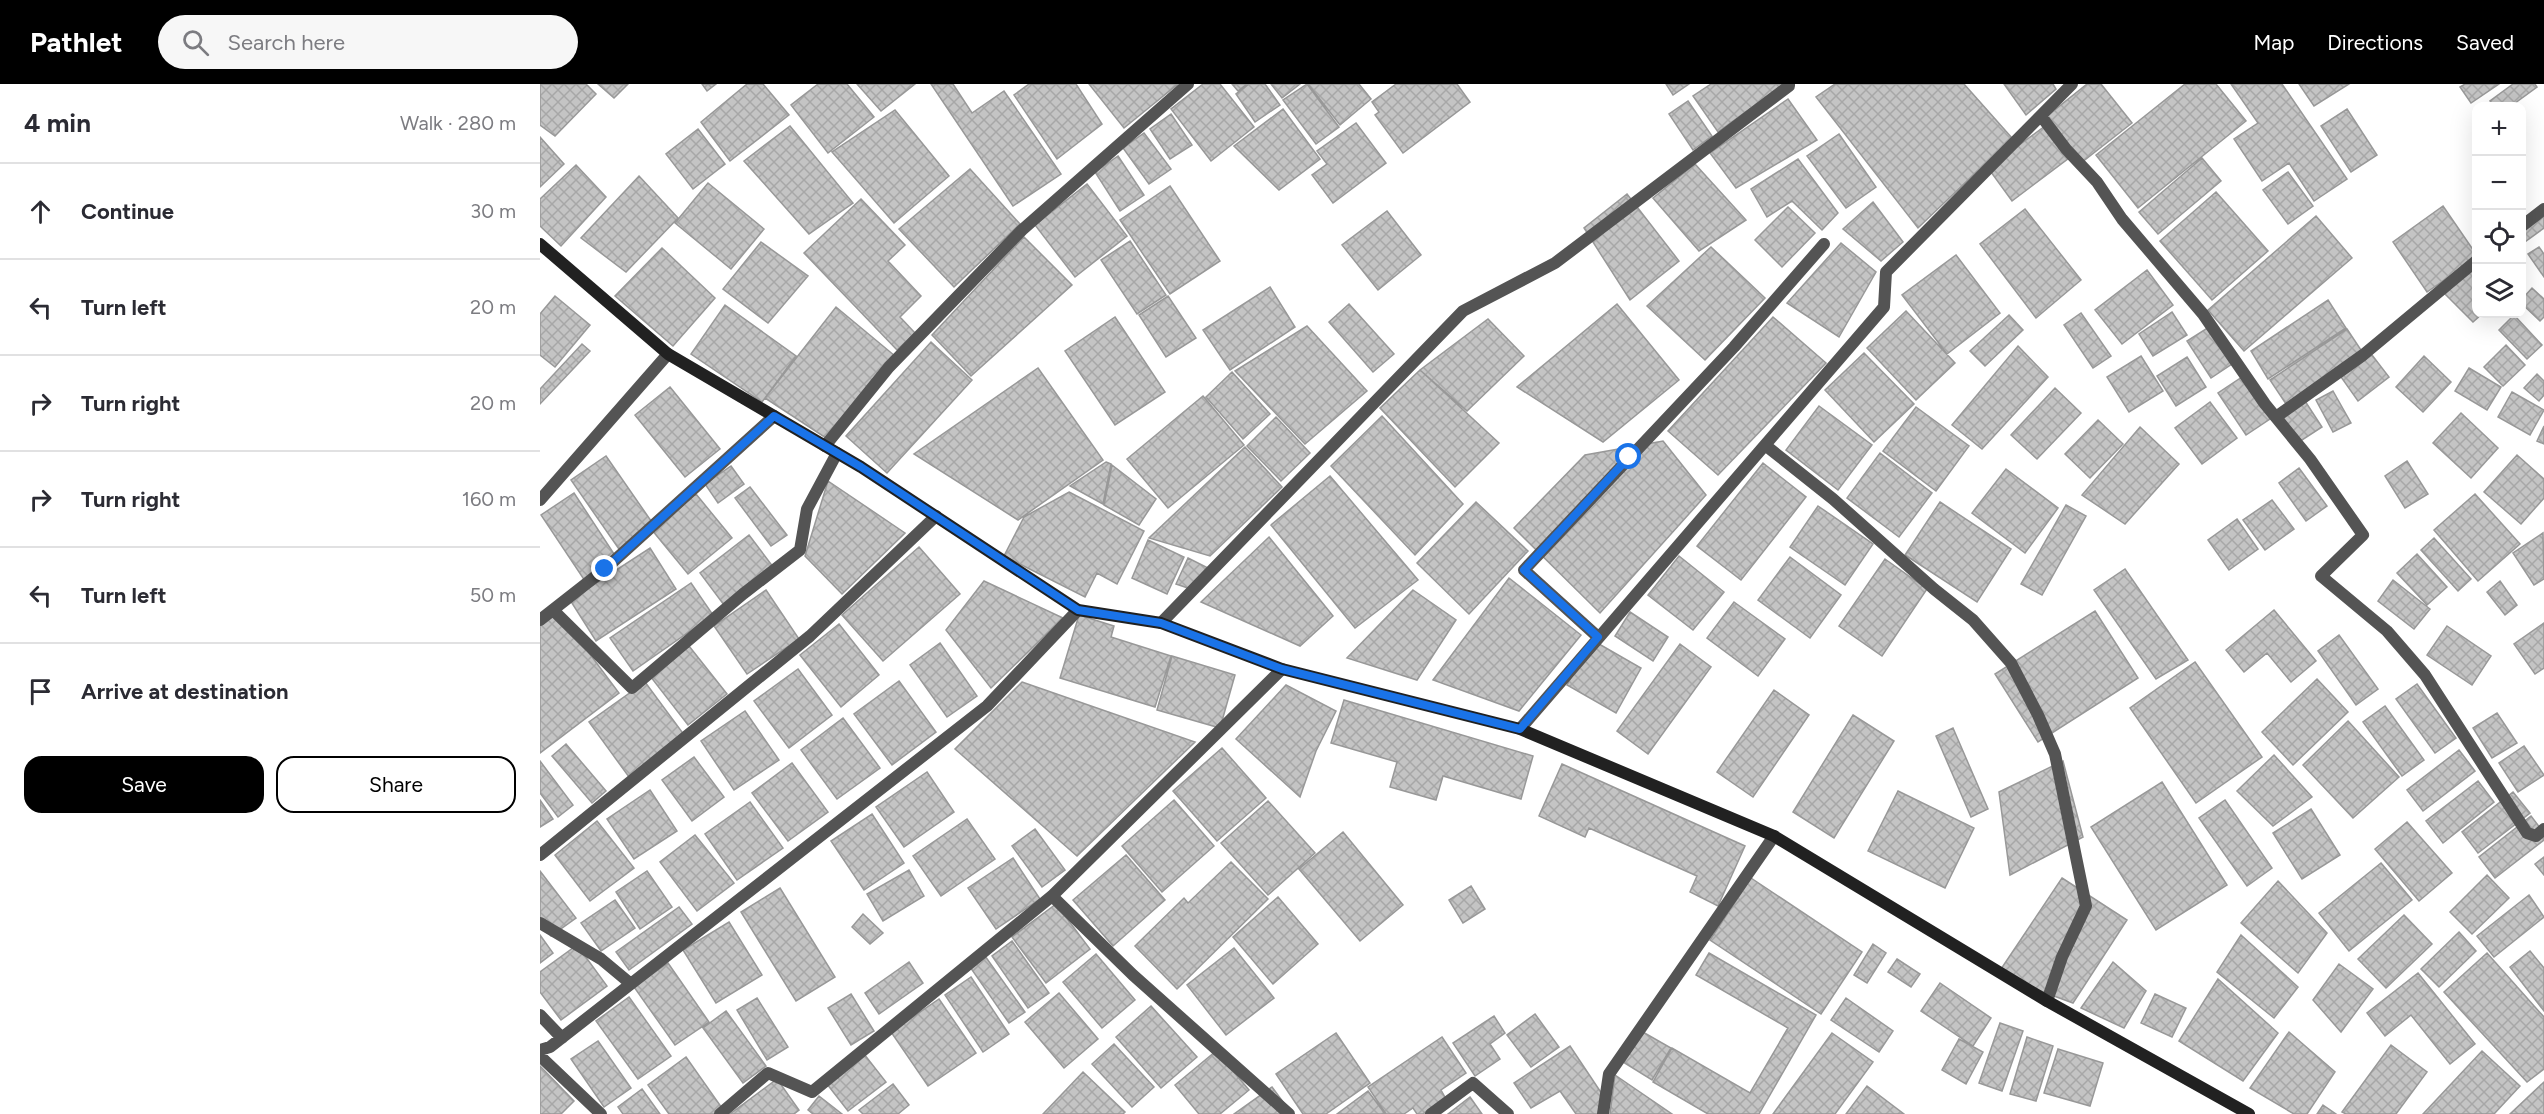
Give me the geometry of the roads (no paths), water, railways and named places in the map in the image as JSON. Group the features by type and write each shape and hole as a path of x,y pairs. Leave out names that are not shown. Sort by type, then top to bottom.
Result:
{"main road":[{"path":"540,244 668,354 837,453 1078,610 1161,623 1282,669 1520,729 1774,836 2047,1001 2249,1114"}],"street":[{"path":"825,446 889,367 1022,230 1188,84"},
{"path":"1161,623 1463,311 1555,263 1789,84"},
{"path":"1520,729 1884,308 1886,272 2072,84"},
{"path":"2041,116 2066,149 2097,182 2122,219 2203,314 2363,535 2321,576 2387,631 2425,675 2527,833 2536,836 2544,829"},
{"path":"2526,223 2544,209"},
{"path":"1598,637 1524,570 1734,347 1824,244"},
{"path":"2276,417 2363,355 2472,264"},
{"path":"540,500 668,354"},
{"path":"540,620 605,569 774,416"},
{"path":"1765,445 1833,499 1934,589 1973,620 2011,663 2038,715 2055,754 2086,906 2062,957 2047,1001"},
{"path":"553,610 632,688 743,594 800,550 807,509 837,453"},
{"path":"540,855 810,636 936,516"},
{"path":"540,1050 550,1047 562,1038 987,706 1078,610"},
{"path":"720,1114 768,1073 812,1092 1052,896 1282,669"},
{"path":"1603,1114 1609,1074 1774,836"},
{"path":"1052,896 1141,982 1289,1114"},
{"path":"540,923 601,959 631,984"},
{"path":"540,1015 562,1038"},
{"path":"540,1056 601,1114"},
{"path":"1431,1114 1473,1083 1508,1114"}]}
